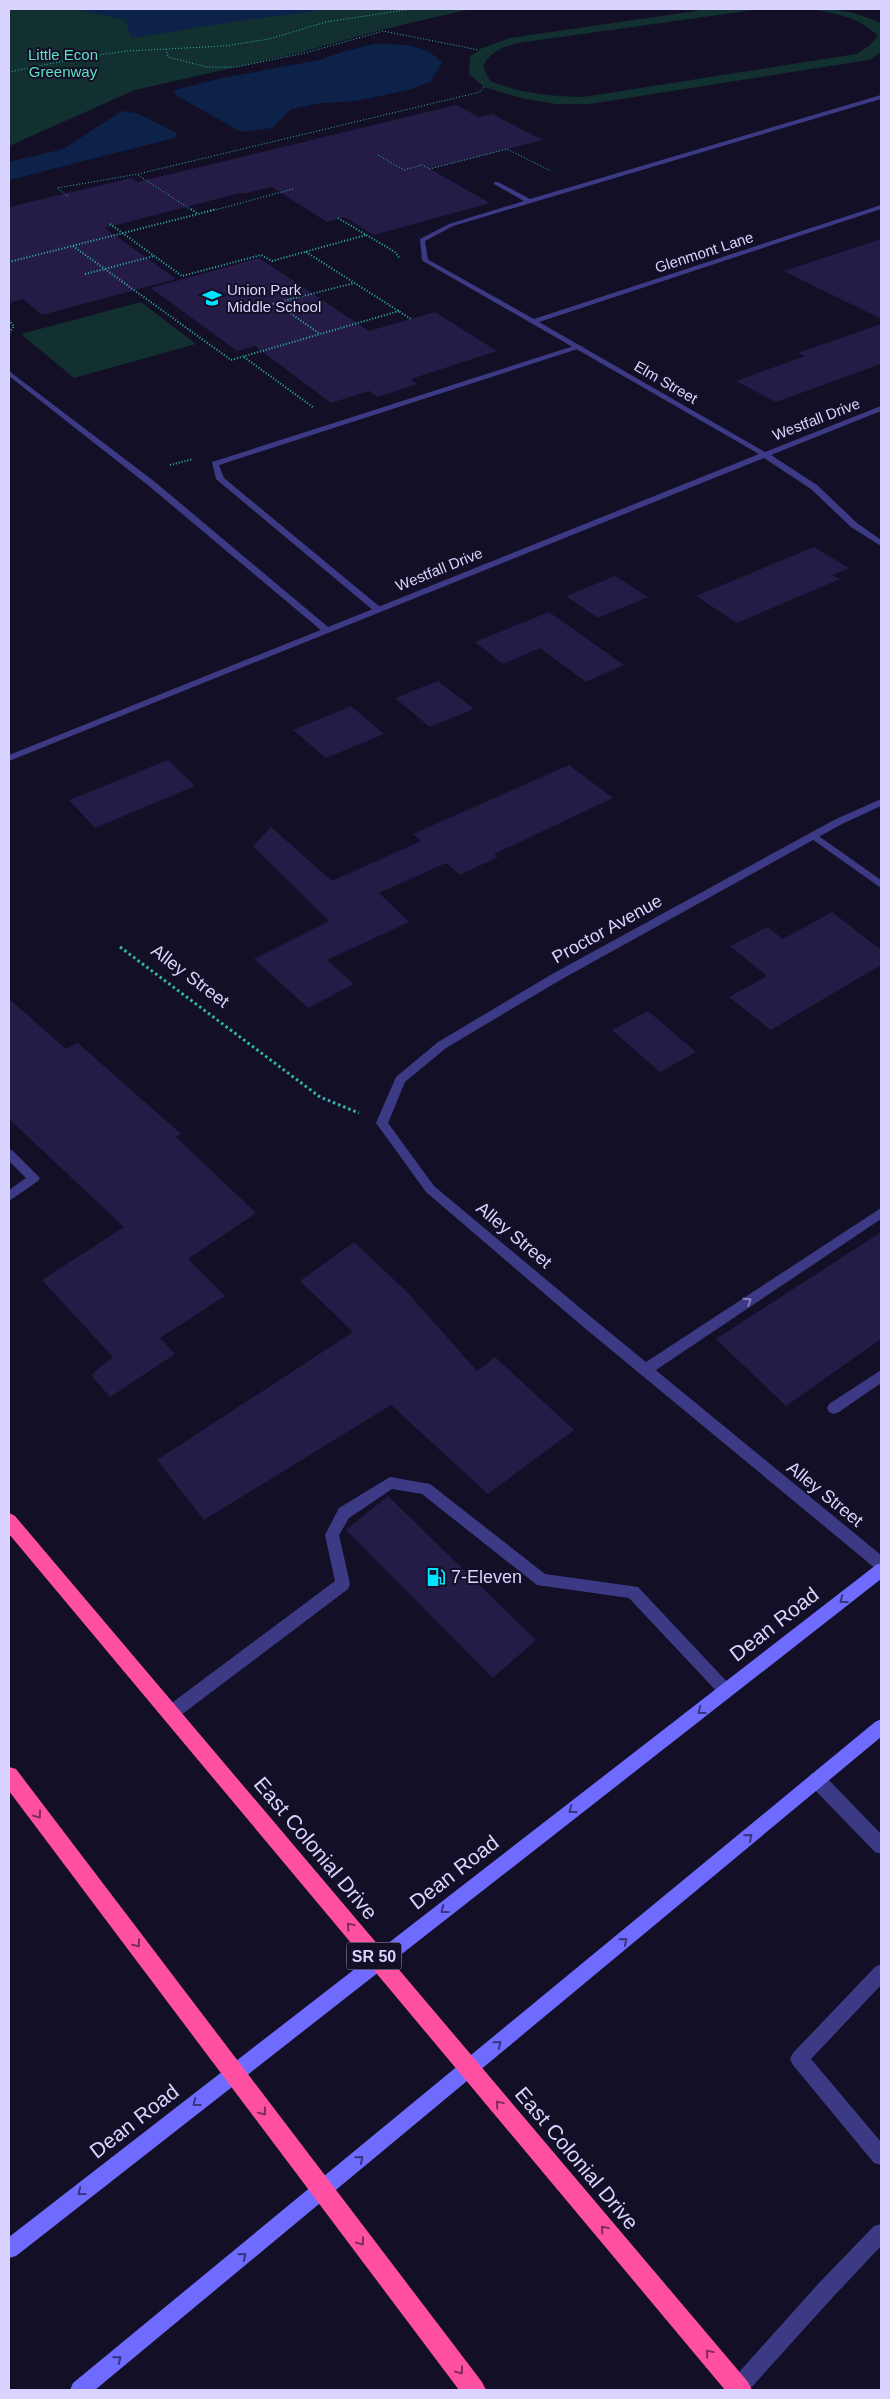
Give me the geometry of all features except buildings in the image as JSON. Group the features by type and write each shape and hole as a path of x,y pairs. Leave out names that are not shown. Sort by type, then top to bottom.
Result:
{"highway":[{"name":"East Colonial Drive","path":"9,1521 739,2389"},
{"path":"9,1776 474,2390"}],"main road":[{"name":"Dean Road","path":"9,2249 881,1570"},
{"path":"80,2390 323,2191 881,1727"}],"street":[{"path":"496,183 530,201 881,98"},
{"name":"Elm Street","path":"530,201 451,225 422,240 425,260 535,321 764,454 814,486 854,524 881,544"},
{"name":"Glenmont Lane","path":"535,321 881,207"},
{"path":"377,609 220,479 215,464 580,347"},
{"path":"9,373 152,484 325,629"},
{"name":"Westfall Drive","path":"9,758 325,629 881,408"},
{"name":"Proctor Avenue","path":"382,1123 400,1080 442,1045 558,976 813,835 881,802"},
{"path":"813,835 881,885"},
{"name":"Alley Street","path":"382,1123 430,1189 645,1370 881,1564"},
{"path":"9,1154 34,1178 9,1196"},
{"path":"645,1370 881,1213"},
{"path":"834,1408 881,1376"},
{"path":"171,1713 343,1584 332,1535 344,1513 390,1483 425,1488 542,1580 633,1592 726,1691"},
{"path":"817,1780 881,1846"},
{"path":"881,1973 799,2059 881,2156"},
{"path":"739,2389 826,2290 881,2233"}],"path":[{"path":"9,72 78,58 166,49 224,46 269,39 326,22 411,9"},
{"path":"166,49 168,57 207,68 236,67 305,53 383,31 479,50"},
{"path":"68,196 58,188 84,182 104,182 138,174 480,92 484,87"},
{"path":"378,155 404,170 422,165 430,169 507,149"},
{"path":"138,174 198,214"},
{"path":"9,262 292,189"},
{"path":"338,218 395,252 401,260"},
{"path":"110,224 182,276 261,255 272,261 366,235"},
{"path":"73,246 231,360 399,311"},
{"path":"306,251 411,319"},
{"path":"85,274 155,256"},
{"path":"241,312 355,283"},
{"path":"276,303 320,334"},
{"path":"9,320 14,326 9,333"},
{"path":"244,356 318,411"},
{"path":"164,462 172,466 199,457"},
{"name":"Alley Street","path":"120,946 320,1097 382,1123"}],"green space":[{"name":"Little Econ Greenway","path":"9,9 470,9 381,30 302,52 135,90 9,146"},
{"path":"709,9 761,9 518,43 498,51 489,57 483,66 490,81 501,85 535,93 583,97 856,54 869,46 878,36 855,20 837,14 809,9 846,12 880,23 881,52 869,60 590,104 556,104 521,98 484,87 469,74 470,57 480,49 510,38"},
{"path":"141,302 196,344 74,378 21,334"}],"water":[{"path":"74,9 333,9 244,20 132,38 125,20"},
{"path":"375,44 420,48 436,56 442,63 430,82 409,90 355,101 321,103 291,109 272,128 241,132 174,94 175,90 222,78 319,60 345,51"},
{"path":"122,111 136,113 177,133 175,138 9,180 9,162 63,149"}],"place":[{"name":"Union Park Middle School","path":"212,298"},
{"name":"7-Eleven","path":"436,1577"}]}
